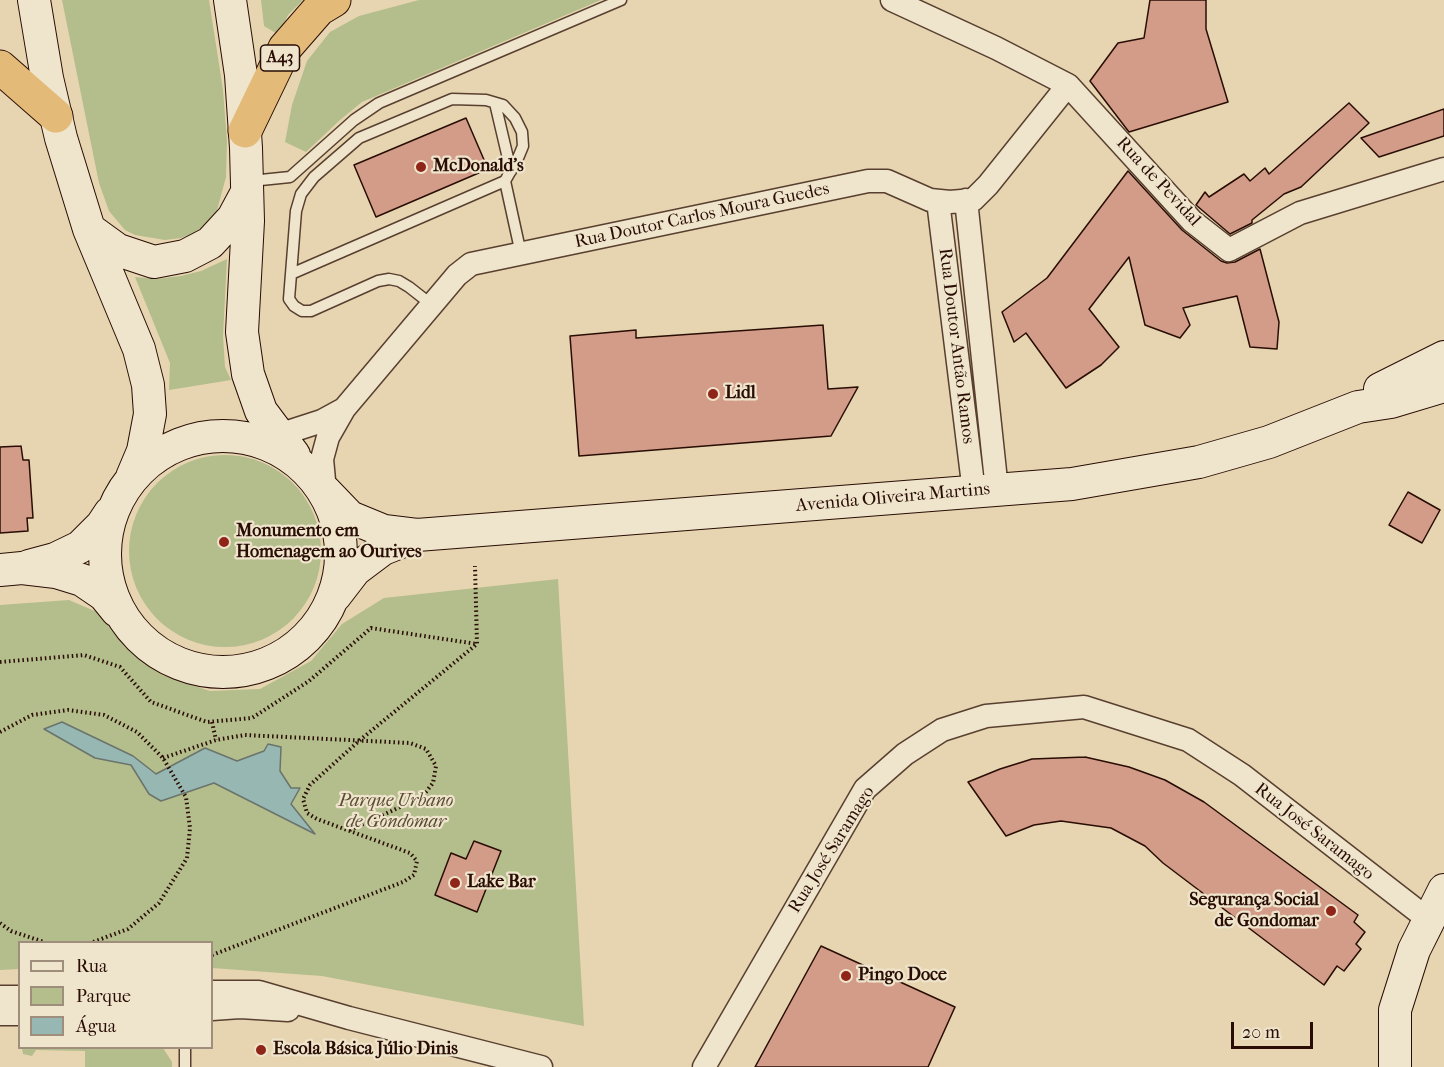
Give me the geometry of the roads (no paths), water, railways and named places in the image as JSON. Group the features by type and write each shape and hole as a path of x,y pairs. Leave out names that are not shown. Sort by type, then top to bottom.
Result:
{"highway":[{"name":"A43","path":"245,130 285,48 319,9 334,0"},
{"path":"0,67 56,117"}],"main road":[{"path":"11,569 55,559 80,547 102,525 132,477 142,451 150,414 148,386 139,349 89,230 56,117 34,0"},
{"path":"230,0 241,75 245,130 248,221 242,332 248,374 261,411 300,463"},
{"path":"89,230 118,250 154,262 185,256 210,243 233,218 247,187"},
{"name":"Avenida Oliveira Martins","path":"1358,407 1382,388 1444,357"},
{"name":"Avenida Oliveira Martins","path":"300,463 350,516 384,531 417,535 1072,484 1198,462 1269,442 1358,407 1391,402 1444,386"},
{"path":"132,477 160,453 195,438 232,435 268,443 300,463"},
{"path":"11,569 61,572 82,580 104,595 147,646 179,664 215,673 252,669 286,655 314,630 333,598 342,563 339,526 325,491"},
{"path":"112,510 105,546 108,584 123,618"},
{"name":"Avenida Oliveira Martins","path":"333,598 355,570 383,549 417,535"},
{"path":"1395,1067 1395,1010 1414,950 1444,890"}],"street":[{"name":"Rua de Pevidal","path":"892,0 996,48 1068,85 1192,221 1229,250 1300,213 1444,169"},
{"path":"966,200 973,200 988,185 1068,85"},
{"name":"Rua Doutor Carlos Moura Guedes","path":"325,491 322,459 328,436 344,409 432,304 471,264 868,181 887,181 930,200 966,200"},
{"name":"Rua Doutor Antão Ramos","path":"966,200 986,491"},
{"name":"Rua Doutor Antão Ramos","path":"938,201 986,491"},
{"name":"Rua Doutor Carlos Moura Guedes","path":"232,435 288,432 322,421 344,409"},
{"name":"Rua José Saramago","path":"704,1067 865,789 904,754 942,730 986,716 1084,707 1188,740 1242,775 1429,920"},
{"path":"213,992 272,1008 349,1018 541,1067"},
{"path":"0,997 18,997"},
{"path":"213,1009 240,1000"},
{"path":"0,1014 18,1014"}],"lane":[{"path":"247,187 290,177 354,120 379,103 621,0"},
{"path":"291,274 505,181 522,146 522,132 515,118 503,105 486,100 452,99 359,138 314,177 301,194 296,211 289,299 294,306 302,311 311,311 378,281 389,279 399,281 432,304"},
{"path":"495,103 511,171"},
{"path":"505,181 521,254"},
{"path":"185,1049 185,1067"}],"water":[{"path":"62,722 133,756 156,774 205,748 237,761 264,751 268,744 281,747 280,771 291,788 300,788 291,804 315,834 214,783 161,801 149,794 131,765 95,758 44,729"}],"place":[{"name":"McDonald's","path":"421,167"},
{"name":"Lidl","path":"713,394"},
{"name":"Monumento em Homenagem ao Ourives","path":"224,542"},
{"name":"Lake Bar","path":"455,883"},
{"name":"Segurança Social de Gondomar","path":"1331,911"},
{"name":"Pingo Doce","path":"846,976"},
{"name":"Escola Básica Júlio Dinis","path":"261,1050"}],"park label":[{"name":"Parque Urbano de Gondomar","path":"396,812"}]}
